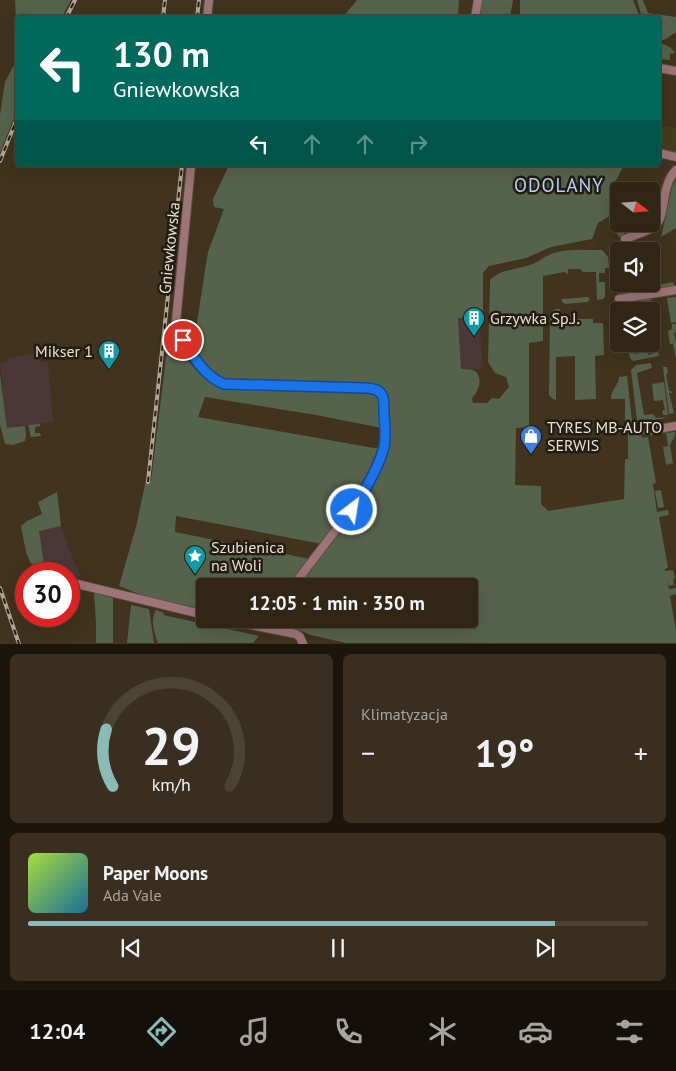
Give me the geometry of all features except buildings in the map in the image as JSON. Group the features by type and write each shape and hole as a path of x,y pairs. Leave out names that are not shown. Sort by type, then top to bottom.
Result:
{"street":[{"path":"207,15 209,0"},
{"path":"476,15 478,0"},
{"path":"661,68 676,71"},
{"path":"661,153 676,157"},
{"name":"Gniewkowska","path":"191,167 176,322 183,340 207,373 218,382 224,384 373,388 383,396 385,440 380,456 358,501 298,578"},
{"path":"625,239 651,228 658,222 667,182 676,170"},
{"path":"619,299 676,290"},
{"path":"647,432 676,426"},
{"path":"80,585 196,613"},
{"path":"274,628 296,634 300,637 303,644"}],"shaded area":[{"path":"479,317 483,369 461,369 458,318"},
{"path":"40,353 40,362 48,362 53,422 7,428 0,363 7,362 7,358"},
{"path":"61,526 74,562 44,562 38,530"}],"green space":[{"path":"15,0 71,0 63,15 16,15"},
{"path":"357,0 459,0 458,15 345,15"},
{"path":"480,0 513,0 510,15 478,15"},
{"path":"520,0 633,0 639,15 521,15"},
{"path":"637,0 643,0 648,13 676,17 676,32 661,40 661,15 641,15"},
{"path":"661,44 668,46 675,52 670,53 670,60 661,59"},
{"path":"15,63 15,116 0,153 0,115 5,82"},
{"path":"228,167 623,167 615,182 610,182 610,216 598,223 592,239 551,247 526,258 489,266 483,273 483,312 479,317 458,318 461,369 473,370 479,376 479,384 472,398 473,403 487,403 492,398 499,399 509,387 506,377 495,373 488,362 490,280 503,272 533,264 551,254 563,251 602,250 608,257 609,268 605,268 605,273 599,273 599,282 605,282 605,297 603,299 597,300 596,272 568,269 568,274 564,272 543,276 543,341 529,343 529,427 516,428 515,485 541,486 541,504 548,511 624,499 625,459 628,459 628,424 625,423 625,399 611,399 619,377 627,376 633,429 640,428 642,438 648,437 656,483 653,484 657,512 668,510 669,515 659,517 668,568 665,571 673,570 674,584 676,584 669,586 667,580 669,589 676,588 676,594 670,596 676,631 676,643 346,643 288,628 478,628 478,578 304,578 360,503 382,462 391,436 387,393 380,385 238,381 222,377 207,366 193,347 208,252 224,209 214,207 213,199"},
{"path":"676,179 676,228 661,237 672,187"},
{"path":"617,232 624,232 625,236 618,236"},
{"path":"673,282 675,287 660,290 660,285"},
{"path":"588,297 590,300 587,302 565,304 562,302 562,299"},
{"path":"650,297 653,299 649,302 625,302"},
{"path":"676,297 676,322 671,323 667,298"},
{"path":"560,309 560,319 593,319 593,323 603,323 604,355 595,356 596,399 575,400 575,356 556,357 556,400 549,395 550,318 552,311"},
{"path":"168,323 171,324 183,353 189,362 203,377 221,389 369,392 377,398 381,407 382,428 205,397 198,417 374,448 381,447 358,494 322,544 176,516 175,532 310,559 294,578 196,578 196,608 144,596 119,586 136,527 146,480 151,481 167,349"},
{"path":"672,324 676,324 676,332 674,333 676,359 673,344 670,344 668,331 672,329"},
{"path":"629,352 634,352 634,354 648,352 648,355 658,352 659,356 633,361 630,358"},
{"path":"651,363 652,368 637,373 644,415 653,414 656,418 669,417 642,423 637,421 631,370 636,365"},
{"path":"663,367 667,367 668,373 666,374 669,391 672,393 669,393 674,413 669,414"},
{"path":"0,374 7,428 25,426 25,441 13,445 5,444 0,425"},
{"path":"664,382 668,415 663,415 662,411 665,410 663,400 654,401 652,384"},
{"path":"40,424 40,426 35,427 35,433 40,433 41,436 31,437 28,425"},
{"path":"675,432 670,445 673,463 666,465 663,447 668,446 666,433"},
{"path":"661,490 664,507 658,508 655,491"},
{"path":"57,492 61,526 39,531 44,562 30,562 25,548 21,526 42,514 38,502"},
{"path":"94,592 113,598 113,643 96,643"},
{"path":"131,605 149,609 154,643 127,643"},
{"path":"156,610 164,613 163,615 196,622 196,628 222,628 259,636 253,643 158,643 154,631 154,614"}],"sand":[{"path":"662,126 676,128 676,153 661,151"}],"railway":[{"path":"68,15 75,0"},
{"path":"163,15 165,0"},
{"path":"197,15 199,0"},
{"path":"0,161 15,124"},
{"path":"148,482 182,167"},
{"path":"0,588 19,644"}],"place":[{"name":"Grzywka Sp.J.","path":"474,337"},
{"name":"Mikser 1","path":"109,370"},
{"name":"TYRES MB-AUTO SERWIS","path":"531,455"},
{"name":"Szubienica na Woli","path":"195,575"}],"district":[{"name":"ODOLANY","path":"559,185"}],"route":[{"path":"183,340 207,373 218,382 224,384 373,388 381,392 384,401 384,446 352,510"}]}
